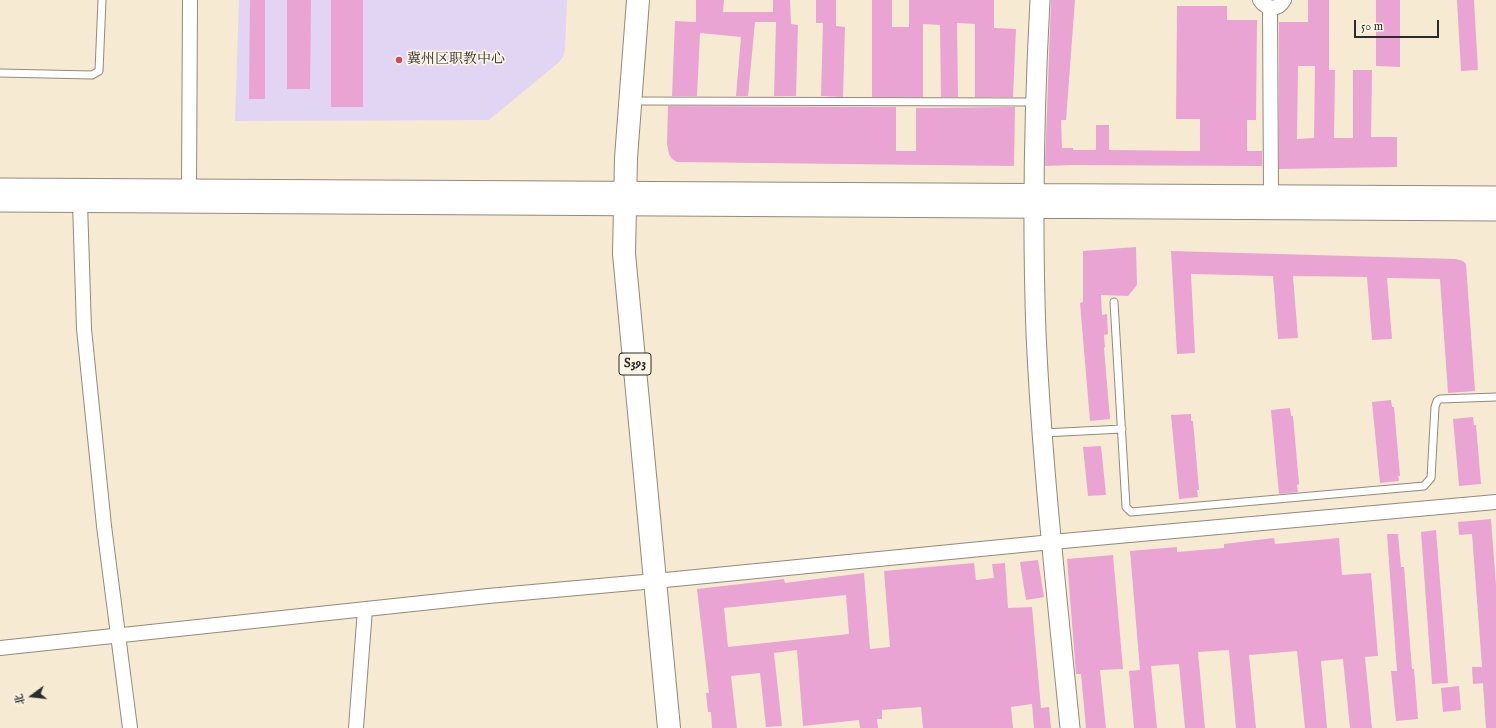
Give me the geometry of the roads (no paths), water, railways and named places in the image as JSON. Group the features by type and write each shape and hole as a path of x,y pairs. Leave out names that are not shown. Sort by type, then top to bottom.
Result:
{"main road":[{"name":"S393","path":"638,0 624,198 624,254 669,728"},
{"path":"1040,0 1035,102 1034,200 1036,334 1052,542 1070,728"},
{"path":"0,188 189,188 624,198"},
{"path":"1034,200 1271,195 1496,196"},
{"path":"0,202 80,203 624,198 1034,200 1496,211"}],"street":[{"path":"189,188 190,0"},
{"path":"1271,195 1265,4 1276,7 1282,4 1284,0"},
{"path":"80,203 84,329 104,526 130,728"},
{"path":"0,648 488,596 1052,542 1496,502"},
{"path":"356,728 365,609"}],"lane":[{"path":"0,73 92,75 99,71 102,0"},
{"path":"630,101 1035,102"},
{"path":"1114,302 1126,507 1131,512 1424,486 1431,478 1435,407 1437,401 1440,399 1496,397"},
{"path":"1043,433 1122,429"}],"place":[{"name":"冀州区职教中心","path":"399,60"}]}
